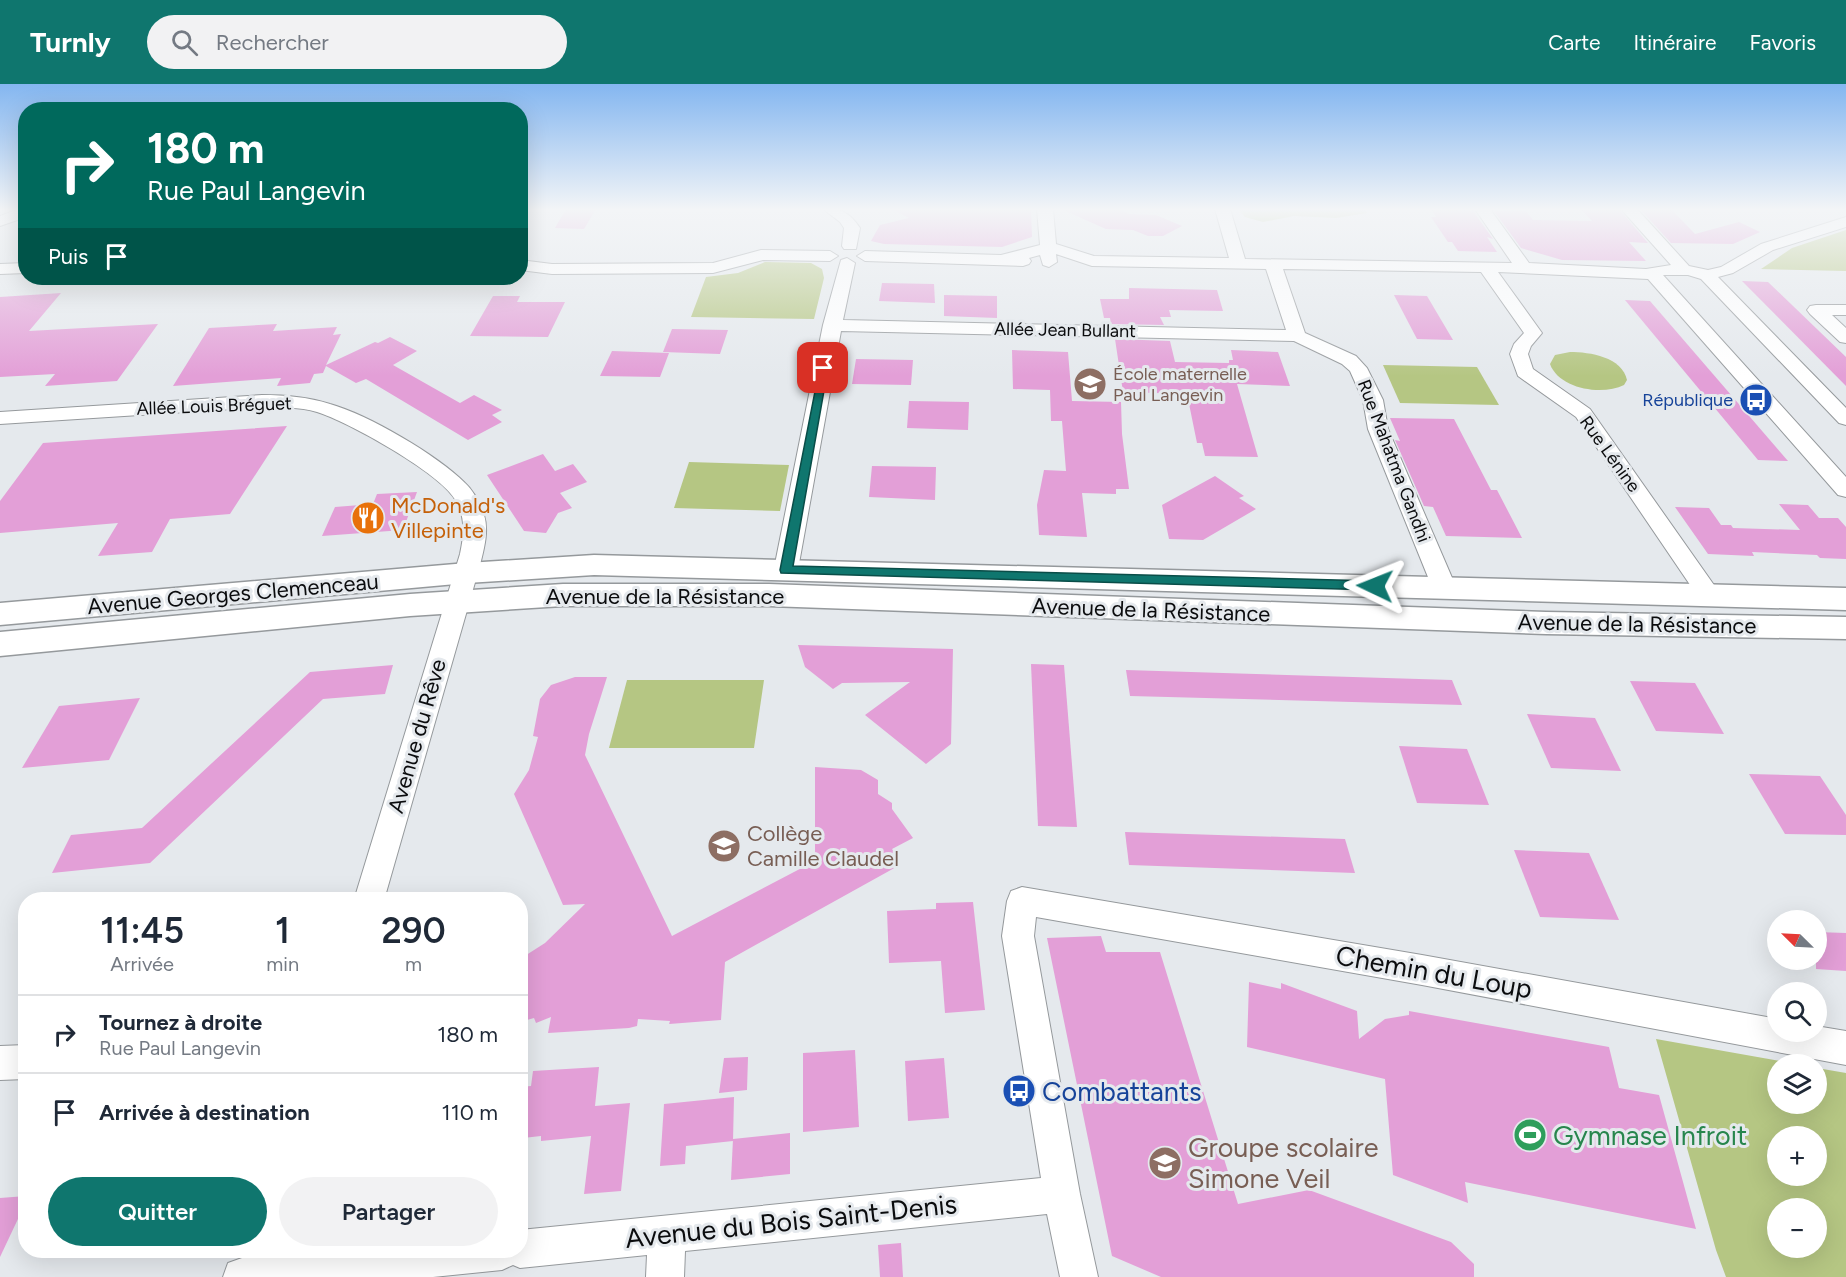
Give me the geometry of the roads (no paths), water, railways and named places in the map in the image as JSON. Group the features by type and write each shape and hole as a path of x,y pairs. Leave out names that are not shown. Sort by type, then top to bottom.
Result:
{"main road":[{"name":"Avenue de la Résistance","path":"467,573 594,565 1846,599"},
{"name":"Avenue Georges Clemenceau","path":"0,614 467,573"},
{"name":"Avenue de la Résistance","path":"456,602 563,595 769,595 986,605 1546,623 1846,628"},
{"name":"Avenue Georges Clemenceau","path":"0,644 456,602"}],"street":[{"path":"562,265 588,267"},
{"path":"528,266 552,269 713,268 731,265"},
{"path":"786,570 832,325 846,265"},
{"path":"1273,265 1297,336"},
{"path":"1302,265 1524,268 1708,277 1735,265"},
{"path":"1522,265 1524,268"},
{"path":"1679,265 1685,271"},
{"path":"0,269 18,268"},
{"name":"Rue Lénine","path":"1487,269 1533,333 1523,344 1519,354 1525,372 1583,413 1709,595"},
{"path":"1846,419 1708,277 1701,272 1653,271 1846,490"},
{"path":"1846,310 1816,310 1846,338"},
{"name":"Allée Jean Bullant","path":"832,325 1297,336"},
{"name":"Rue Mahatma Gandhi","path":"1297,336 1349,360 1358,368 1373,400 1378,429 1444,588"},
{"name":"Allée Louis Bréguet","path":"0,418 262,401 289,401 332,410 405,452 458,489 467,500 476,525 467,573"},
{"name":"Avenue du Rêve","path":"371,892 456,602 467,573"},
{"name":"Chemin du Loup","path":"1062,1194 1018,936 1022,901 1422,970 1846,1048"},
{"path":"0,1063 18,1062"},
{"path":"1062,1194 1079,1277"},
{"name":"Avenue du Bois Saint-Denis","path":"528,1248 1062,1194"},
{"path":"665,1277 667,1234"},
{"path":"254,1270 411,1258"}],"place":[{"name":"École maternelle Paul Langevin","path":"1090,384"},
{"name":"République","path":"1756,400"},
{"name":"McDonald's Villepinte","path":"368,518"},
{"name":"Collège Camille Claudel","path":"724,846"},
{"name":"Combattants","path":"1019,1091"},
{"name":"Gymnase Infroit","path":"1530,1135"},
{"name":"Groupe scolaire Simone Veil","path":"1165,1163"}]}
